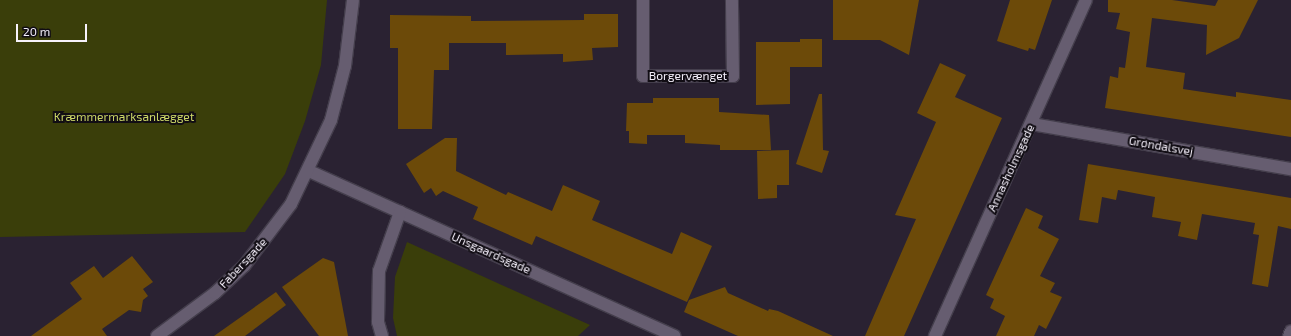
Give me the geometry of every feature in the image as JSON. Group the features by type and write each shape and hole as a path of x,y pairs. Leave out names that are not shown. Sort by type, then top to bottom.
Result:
{"street":[{"name":"Fabersgade","path":"157,336 215,293 244,266 291,204 309,171 332,120 343,74 352,0"},
{"name":"Borgervænget","path":"643,0 643,76 733,76 732,0"},
{"name":"Annasholmsgade","path":"935,336 1032,124 1086,0"},
{"name":"Grøndalsvej","path":"1032,124 1291,169"},
{"name":"Unsgaardsgade","path":"309,171 674,336"},
{"path":"382,336 378,322 379,271 400,212"},
{"path":"1289,336 1291,331"}],"green space":[{"name":"Kræmmermarksanlægget","path":"0,0 327,0 321,65 305,121 285,174 245,232 0,237"},
{"path":"407,242 590,325 578,336 397,336 393,318 395,277"}],"building":[{"path":"833,0 919,0 909,55 880,40 833,40"},
{"path":"1010,0 1052,0 1035,50 1029,48 1028,51 997,41"},
{"path":"1108,0 1172,0 1215,6 1218,0 1258,0 1239,38 1206,55 1207,25 1152,18 1146,67 1185,73 1183,89 1236,97 1236,92 1291,100 1291,137 1105,108 1110,76 1118,78 1119,67 1125,68 1130,32 1116,29 1120,13 1108,12"},
{"path":"584,14 618,14 618,47 592,48 593,60 563,62 563,54 506,55 506,43 449,43 449,70 434,70 432,129 398,129 398,48 390,48 390,15 471,16 471,21 584,20"},
{"path":"800,39 822,39 822,67 790,67 790,104 756,105 756,42 800,42"},
{"path":"940,63 966,75 955,97 1002,118 904,336 865,336 916,219 895,215 936,122 917,113"},
{"path":"819,94 822,94 823,150 829,151 822,173 796,164"},
{"path":"653,98 719,98 719,112 769,115 771,150 720,150 720,145 685,143 685,135 647,135 647,144 629,143 629,131 626,131 627,103 653,103"},
{"path":"445,138 457,138 456,171 506,195 508,192 552,211 563,185 600,201 592,220 672,254 681,232 712,246 687,302 536,236 532,245 473,219 478,207 443,191 436,196 431,188 424,193 406,164"},
{"path":"789,150 789,185 777,185 777,198 758,199 757,151"},
{"path":"1088,164 1291,198 1291,229 1278,226 1268,287 1252,284 1259,235 1253,234 1255,223 1202,214 1197,240 1178,236 1181,222 1152,217 1155,197 1118,190 1116,200 1102,197 1098,223 1079,220"},
{"path":"1026,208 1043,216 1038,228 1059,239 1040,276 1055,283 1050,292 1062,297 1046,329 1039,325 1034,336 996,336 1005,316 990,308 994,299 986,295"},
{"path":"132,256 153,282 143,289 148,296 143,300 141,312 129,310 102,329 107,336 31,336 82,299 70,283 94,266 103,278"},
{"path":"323,258 334,262 348,336 319,336 282,287"},
{"path":"725,287 728,293 768,311 769,309 778,311 833,336 738,336 684,312 689,300"},
{"path":"276,292 286,305 245,336 214,336"}]}
